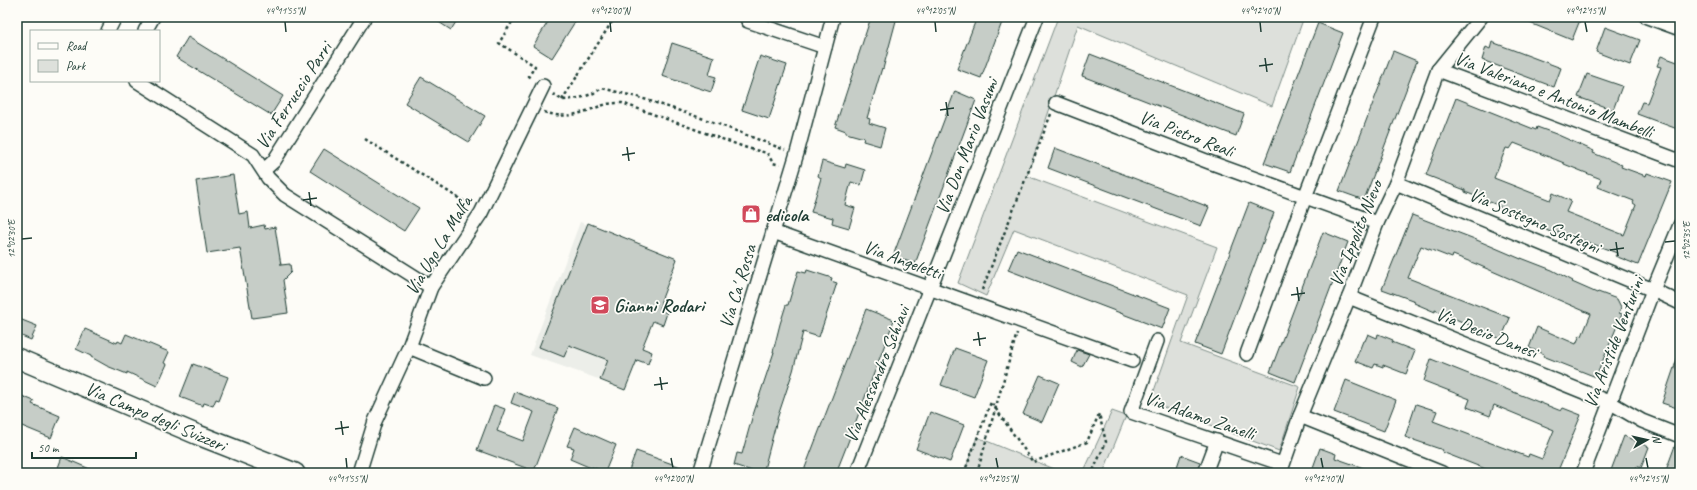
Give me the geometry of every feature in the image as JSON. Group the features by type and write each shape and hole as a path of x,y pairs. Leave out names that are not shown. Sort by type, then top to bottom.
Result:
{"main road":[{"name":"Via Campo degli Svizzeri","path":"17,358 295,473"}],"street":[{"path":"108,30 115,17"},
{"path":"146,30 153,17"},
{"path":"747,17 748,21 825,48"},
{"name":"Via Ca' Rossa","path":"700,473 797,153 833,17"},
{"name":"Via Don Mario Vasumi","path":"930,289 1037,17"},
{"path":"1247,354 1374,17"},
{"name":"Via Ippolito Nievo","path":"1281,468 1300,416 1349,297 1377,223 1396,183 1438,70 1481,17"},
{"path":"1647,17 1680,29"},
{"name":"Via Ferruccio Parri","path":"264,170 274,162 364,18"},
{"name":"Via Valeriano e Antonio Mambelli","path":"1438,70 1680,162"},
{"path":"140,82 248,151 253,155 268,178 285,195 431,287"},
{"name":"Via Ugo La Malfa","path":"359,473 375,421 409,347 431,287 481,213 543,86"},
{"name":"Via Pietro Reali","path":"1056,103 1377,223"},
{"name":"Via Sostegno Sostegni","path":"1396,183 1653,290 1680,303"},
{"name":"Via Aristide Venturini","path":"1583,473 1611,404 1653,290 1680,225"},
{"name":"Via Angeletti","path":"773,232 1132,361"},
{"name":"Via Alessandro Schiavi","path":"857,473 930,289"},
{"name":"Via Decio Danesi","path":"1349,297 1611,404 1642,420 1680,436"},
{"name":"Via Adamo Zanelli","path":"1158,341 1131,412 1217,441 1281,468"},
{"path":"409,347 484,378"},
{"path":"1300,416 1442,473"},
{"path":"1205,473 1217,441"}],"path":[{"path":"515,17 499,43 535,66 529,76 562,100 578,99 592,95 602,88 641,98 713,122 750,137 797,153"},
{"path":"562,100 614,17"},
{"path":"532,109 552,115 570,116 590,111 608,104 622,103 747,148 767,153 773,163 792,169"},
{"path":"982,290 1056,103"},
{"path":"365,139 481,213"},
{"path":"977,473 994,408 1020,322"},
{"path":"964,473 991,402 1033,462 1087,442 1099,414 1106,442 1092,473"}],"shaded area":[{"name":"Gianni Rodari","path":"580,222 671,256 621,387 530,355"}],"green space":[{"path":"1058,17 1304,17 1272,106 1078,25 1027,176 1217,247 1181,343 1300,387 1279,451 1150,402 1188,295 1014,229 986,296 958,283"},
{"path":"1112,411 1126,416 1103,473 1083,473"},
{"path":"977,437 1064,473 964,473"}],"building":[{"path":"431,17 459,17 451,30"},
{"path":"551,17 578,17 552,58 533,46"},
{"path":"871,17 897,17 883,69 882,68 867,118 870,119 869,123 885,128 880,146 863,141 864,138 846,133 846,131 835,127"},
{"path":"977,17 1004,17 981,78 957,69"},
{"path":"1515,17 1572,17 1580,20 1572,40"},
{"path":"1318,23 1343,33 1290,172 1264,163"},
{"path":"1605,27 1640,40 1630,65 1596,52"},
{"path":"188,37 283,96 271,115 176,57"},
{"path":"1492,42 1561,68 1554,87 1482,60 1486,47 1490,49"},
{"path":"672,43 714,57 709,75 716,77 711,92 662,76"},
{"path":"1393,51 1417,61 1364,200 1339,191"},
{"path":"1090,54 1244,114 1236,136 1082,76"},
{"path":"760,56 787,65 769,119 742,110"},
{"path":"1661,56 1680,63 1680,130 1637,114 1642,102 1647,103 1661,67 1657,66"},
{"path":"1587,74 1622,86 1613,110 1578,97"},
{"path":"421,77 485,116 469,142 405,103"},
{"path":"955,91 976,100 915,264 893,256"},
{"path":"1456,98 1536,130 1537,127 1556,134 1594,151 1593,153 1622,165 1621,167 1646,176 1647,173 1672,182 1638,265 1615,256 1617,253 1558,231 1557,235 1546,230 1547,228 1499,208 1500,206 1465,192 1465,190 1426,175","holes":["1514,143 1601,179 1598,187 1634,201 1633,203 1636,205 1624,235 1566,212 1571,201 1553,193 1550,200 1494,178 1506,148 1510,149"]},
{"path":"1055,148 1209,207 1201,226 1048,168"},
{"path":"324,149 419,208 404,231 310,171"},
{"path":"822,161 845,168 846,164 865,170 861,185 851,182 845,205 855,208 849,228 832,223 833,218 811,212 821,178 818,176"},
{"path":"233,175 239,214 248,212 250,228 264,225 265,229 275,227 281,265 290,264 291,272 283,280 288,313 252,318 240,248 207,253 196,181"},
{"path":"1249,203 1274,213 1221,354 1195,344"},
{"path":"1412,215 1552,270 1573,281 1572,282 1597,293 1598,292 1617,299 1621,307 1619,313 1622,314 1596,377 1543,356 1544,354 1529,348 1537,327 1576,344 1580,335 1582,336 1591,314 1476,264 1453,255 1452,258 1421,246 1408,278 1510,318 1501,339 1435,310 1435,312 1414,303 1415,301 1382,289"},
{"name":"Gianni Rodari","path":"588,223 677,259 661,301 660,310 667,313 663,325 653,321 642,348 652,352 648,364 637,360 625,390 600,380 608,360 569,345 564,357 539,347"},
{"path":"1323,232 1348,242 1295,382 1270,372"},
{"path":"1017,249 1170,308 1162,329 1008,270"},
{"path":"807,270 832,278 831,281 837,283 819,337 803,332 763,473 758,473 734,465 737,453 742,454 752,418 774,352 780,324 786,305 788,305 798,271 806,273"},
{"path":"866,309 894,320 847,445 836,473 803,473"},
{"path":"17,318 37,326 31,340 17,334"},
{"path":"85,329 117,343 118,341 122,343 126,334 169,352 164,363 167,364 157,386 127,372 127,374 107,366 76,349"},
{"path":"1368,334 1377,338 1378,334 1393,340 1392,342 1415,351 1406,374 1383,365 1383,367 1375,364 1373,368 1355,361 1363,341 1365,341"},
{"path":"955,348 988,360 974,397 941,385"},
{"path":"1077,350 1089,354 1082,367 1072,362"},
{"path":"1678,356 1680,357 1680,409 1662,403"},
{"path":"1431,359 1561,411 1563,408 1581,415 1557,473 1496,473 1442,452 1443,450 1405,437 1416,404 1437,411 1433,421 1528,457 1529,454 1542,459 1554,430 1494,405 1490,416 1467,407 1470,399 1424,381"},
{"path":"193,364 228,377 219,400 216,399 213,406 204,403 203,406 180,397"},
{"path":"1040,375 1059,383 1042,422 1023,414"},
{"path":"1346,380 1396,400 1384,431 1334,412"},
{"path":"515,392 558,408 534,471 477,450 494,405 505,409 497,431 523,441 534,412 511,403"},
{"path":"17,394 34,401 32,404 60,416 51,438 17,424"},
{"path":"930,412 964,425 950,462 916,449"},
{"path":"575,427 616,445 605,472 570,459 574,448 567,446"},
{"path":"1624,436 1649,447 1641,468 1637,466 1634,473 1610,473"},
{"path":"1676,443 1680,444 1680,473 1665,473"},
{"path":"1320,448 1336,454 1335,458 1372,471 1371,473 1311,473"},
{"path":"636,451 692,471 692,473 628,473"},
{"path":"1181,455 1200,462 1196,473 1175,473"},
{"path":"62,457 99,473 56,473"}],"place":[{"name":"edicola","path":"751,214"},
{"name":"Gianni Rodari","path":"600,305"}]}
